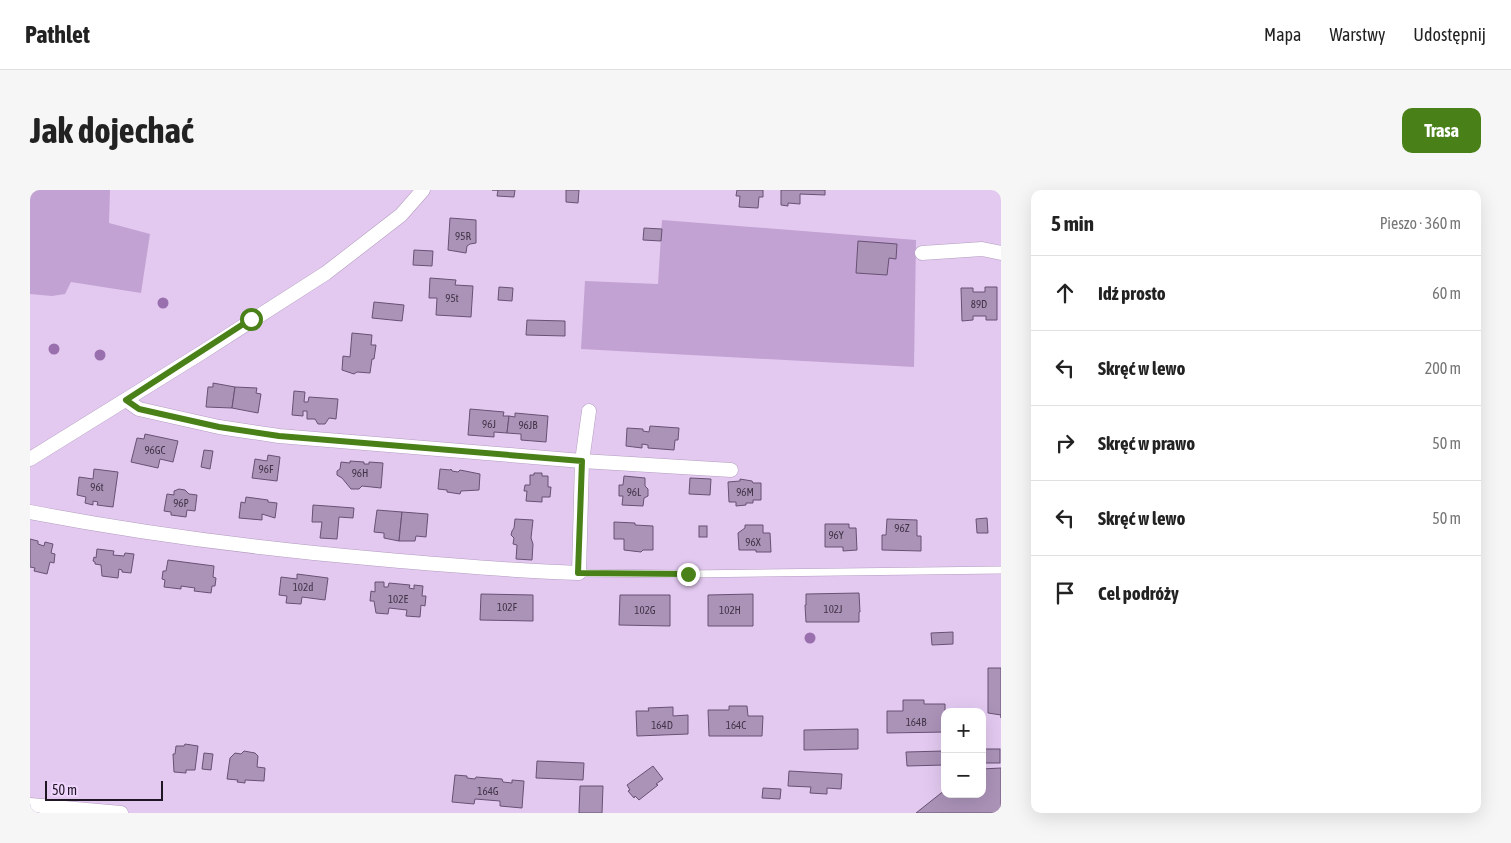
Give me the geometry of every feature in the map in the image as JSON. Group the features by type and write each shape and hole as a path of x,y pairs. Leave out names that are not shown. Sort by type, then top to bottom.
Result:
{"street":[{"path":"30,459 326,273 401,215 423,190"},
{"path":"922,253 982,249 1001,252"},
{"path":"126,400 139,409 219,427 279,436 582,461 732,470"},
{"path":"30,512 109,527 328,555 521,572 578,573 582,461 589,411"},
{"path":"30,805 63,811 121,813"}],"lane":[{"path":"578,573 688,574 1001,570"}],"shaded area":[{"path":"30,190 110,190 109,223 150,234 141,293 71,282 65,294 52,296 30,294"},
{"path":"662,220 916,240 914,367 581,349 585,281 658,284"}],"building":[{"path":"498,190 515,190 514,197 497,196"},
{"path":"566,190 579,190 578,203 566,202"},
{"path":"737,190 763,190 763,197 759,197 758,208 739,207 740,196 736,196"},
{"path":"781,190 825,190 825,195 800,194 800,204 788,203 788,206 781,205"},
{"path":"450,218 476,220 476,243 467,246 466,253 448,250"},
{"path":"644,228 662,229 661,241 643,240"},
{"path":"858,241 897,244 896,259 889,258 887,275 856,273"},
{"path":"414,250 433,251 432,266 413,265"},
{"path":"430,278 456,280 455,285 473,286 471,317 436,315 437,298 429,298"},
{"path":"499,287 513,288 512,301 498,300"},
{"path":"985,287 997,287 997,320 986,320 986,316 973,316 973,320 962,321 961,288 973,288 973,292 985,292"},
{"path":"374,302 404,305 402,321 372,318"},
{"path":"527,320 565,321 565,336 526,335"},
{"path":"352,333 372,335 371,345 376,345 370,373 357,372 354,374 342,370 343,356 350,357"},
{"path":"213,383 235,387 232,408 206,407 208,387 213,387"},
{"path":"235,387 257,388 256,393 261,394 258,413 232,408"},
{"path":"294,391 305,392 304,402 308,402 309,397 338,399 336,419 329,418 325,424 318,424 315,419 307,419 307,411 303,411 303,416 292,415"},
{"path":"470,409 504,412 503,416 509,416 507,433 494,432 494,437 468,435"},
{"path":"515,413 548,416 546,442 521,440 521,434 507,433 509,416 515,417"},
{"path":"650,426 679,428 678,440 675,440 674,450 648,448 648,445 642,444 642,448 626,446 627,428 643,429 643,431 649,432"},
{"path":"145,434 178,441 173,462 160,459 158,468 131,462 137,438 144,439"},
{"path":"204,450 213,451 210,469 201,467"},
{"path":"268,455 280,457 277,481 252,478 255,459 267,461"},
{"path":"350,461 364,462 364,464 369,464 369,462 383,463 381,488 362,486 359,489 351,489 337,475 341,462 350,463"},
{"path":"94,469 118,472 113,507 97,505 98,502 93,501 93,505 85,503 86,497 77,495 79,477 93,479"},
{"path":"440,469 480,474 479,490 461,491 460,494 438,489"},
{"path":"534,473 542,473 542,476 548,476 548,487 551,487 550,497 542,497 542,502 526,501 527,491 524,491 525,485 530,485 530,475 534,475"},
{"path":"624,476 645,478 648,496 644,498 643,506 622,505 623,496 619,496 619,485 623,485"},
{"path":"690,478 711,479 710,495 689,494"},
{"path":"740,479 761,483 761,500 753,500 753,503 736,506 736,502 729,502 728,482 740,481"},
{"path":"179,489 185,490 189,494 197,495 195,511 187,510 186,517 171,515 171,512 164,511 167,494 174,495 174,491"},
{"path":"246,497 277,503 275,518 262,514 262,520 239,518 241,502 245,503"},
{"path":"313,505 354,508 353,518 339,517 337,539 320,538 322,522 312,522"},
{"path":"377,510 402,512 399,541 384,538 384,533 374,532"},
{"path":"402,512 428,514 426,537 416,536 415,541 399,541"},
{"path":"987,518 988,533 977,533 976,519"},
{"path":"515,519 533,520 531,538 533,544 532,560 516,559 517,545 513,544 514,538 511,535"},
{"path":"887,519 917,520 917,536 921,536 921,551 882,550 882,535 886,535"},
{"path":"614,522 653,526 653,550 643,550 641,552 624,550 624,539 614,539"},
{"path":"825,524 849,524 849,528 856,528 857,550 843,551 843,547 825,547"},
{"path":"745,525 763,525 763,533 770,533 771,552 739,550 738,533 745,528"},
{"path":"699,526 707,526 707,537 699,537"},
{"path":"30,539 38,541 38,544 44,546 45,542 53,544 51,553 55,554 54,563 50,562 47,574 34,571 35,568 30,567"},
{"path":"97,549 114,551 113,555 124,556 125,553 134,554 131,573 122,572 119,569 118,578 102,576 101,565 95,564 93,561 94,557 96,558"},
{"path":"168,560 214,566 213,577 216,578 215,586 212,586 211,593 194,591 195,588 181,586 181,589 164,587 163,571 166,571"},
{"path":"297,574 328,578 325,600 302,597 301,604 286,603 287,596 279,595 281,577 297,579"},
{"path":"375,582 384,582 384,587 388,587 389,583 410,585 409,588 414,589 414,585 423,586 422,596 426,596 425,606 421,605 420,617 406,616 407,610 389,608 388,614 376,613 374,601 370,601 371,591 375,592"},
{"path":"859,593 859,622 806,622 806,594"},
{"path":"481,594 533,595 533,621 480,620"},
{"path":"753,594 753,626 708,626 708,595"},
{"path":"620,595 670,595 670,626 619,625"},
{"path":"953,632 953,644 932,645 931,633"},
{"path":"988,668 1001,668 1001,715 988,713"},
{"path":"903,700 924,700 924,704 945,704 945,708 941,708 941,732 887,733 887,711 903,711"},
{"path":"729,706 747,706 748,716 763,716 762,736 709,736 708,710 729,710"},
{"path":"673,707 673,716 688,715 688,734 637,736 636,711 649,711 648,708"},
{"path":"858,729 858,749 804,750 804,730"},
{"path":"185,744 198,746 195,770 186,770 186,773 174,772 173,754 175,754 176,746 184,746"},
{"path":"986,749 1000,749 1000,763 986,763"},
{"path":"244,751 255,753 258,756 257,767 265,768 264,781 245,780 245,783 227,779 230,758 235,753 241,754"},
{"path":"941,751 941,765 907,766 906,752"},
{"path":"204,753 213,754 211,770 202,769"},
{"path":"537,761 584,763 583,780 536,778"},
{"path":"653,766 663,779 639,800 635,796 634,798 628,791 630,790 627,785"},
{"path":"1001,768 1001,813 916,813 941,793 941,798 986,798 986,769"},
{"path":"789,771 842,774 841,789 827,788 827,794 810,793 811,787 788,786"},
{"path":"455,775 475,779 476,777 502,779 503,782 512,783 512,780 524,781 522,808 500,806 500,801 475,799 474,804 452,802"},
{"path":"580,786 603,786 602,813 579,813"},
{"path":"763,788 781,789 780,799 762,798"}],"route":[{"path":"251,319 126,400 139,409 219,427 279,436 582,461 578,573 688,574"}]}
